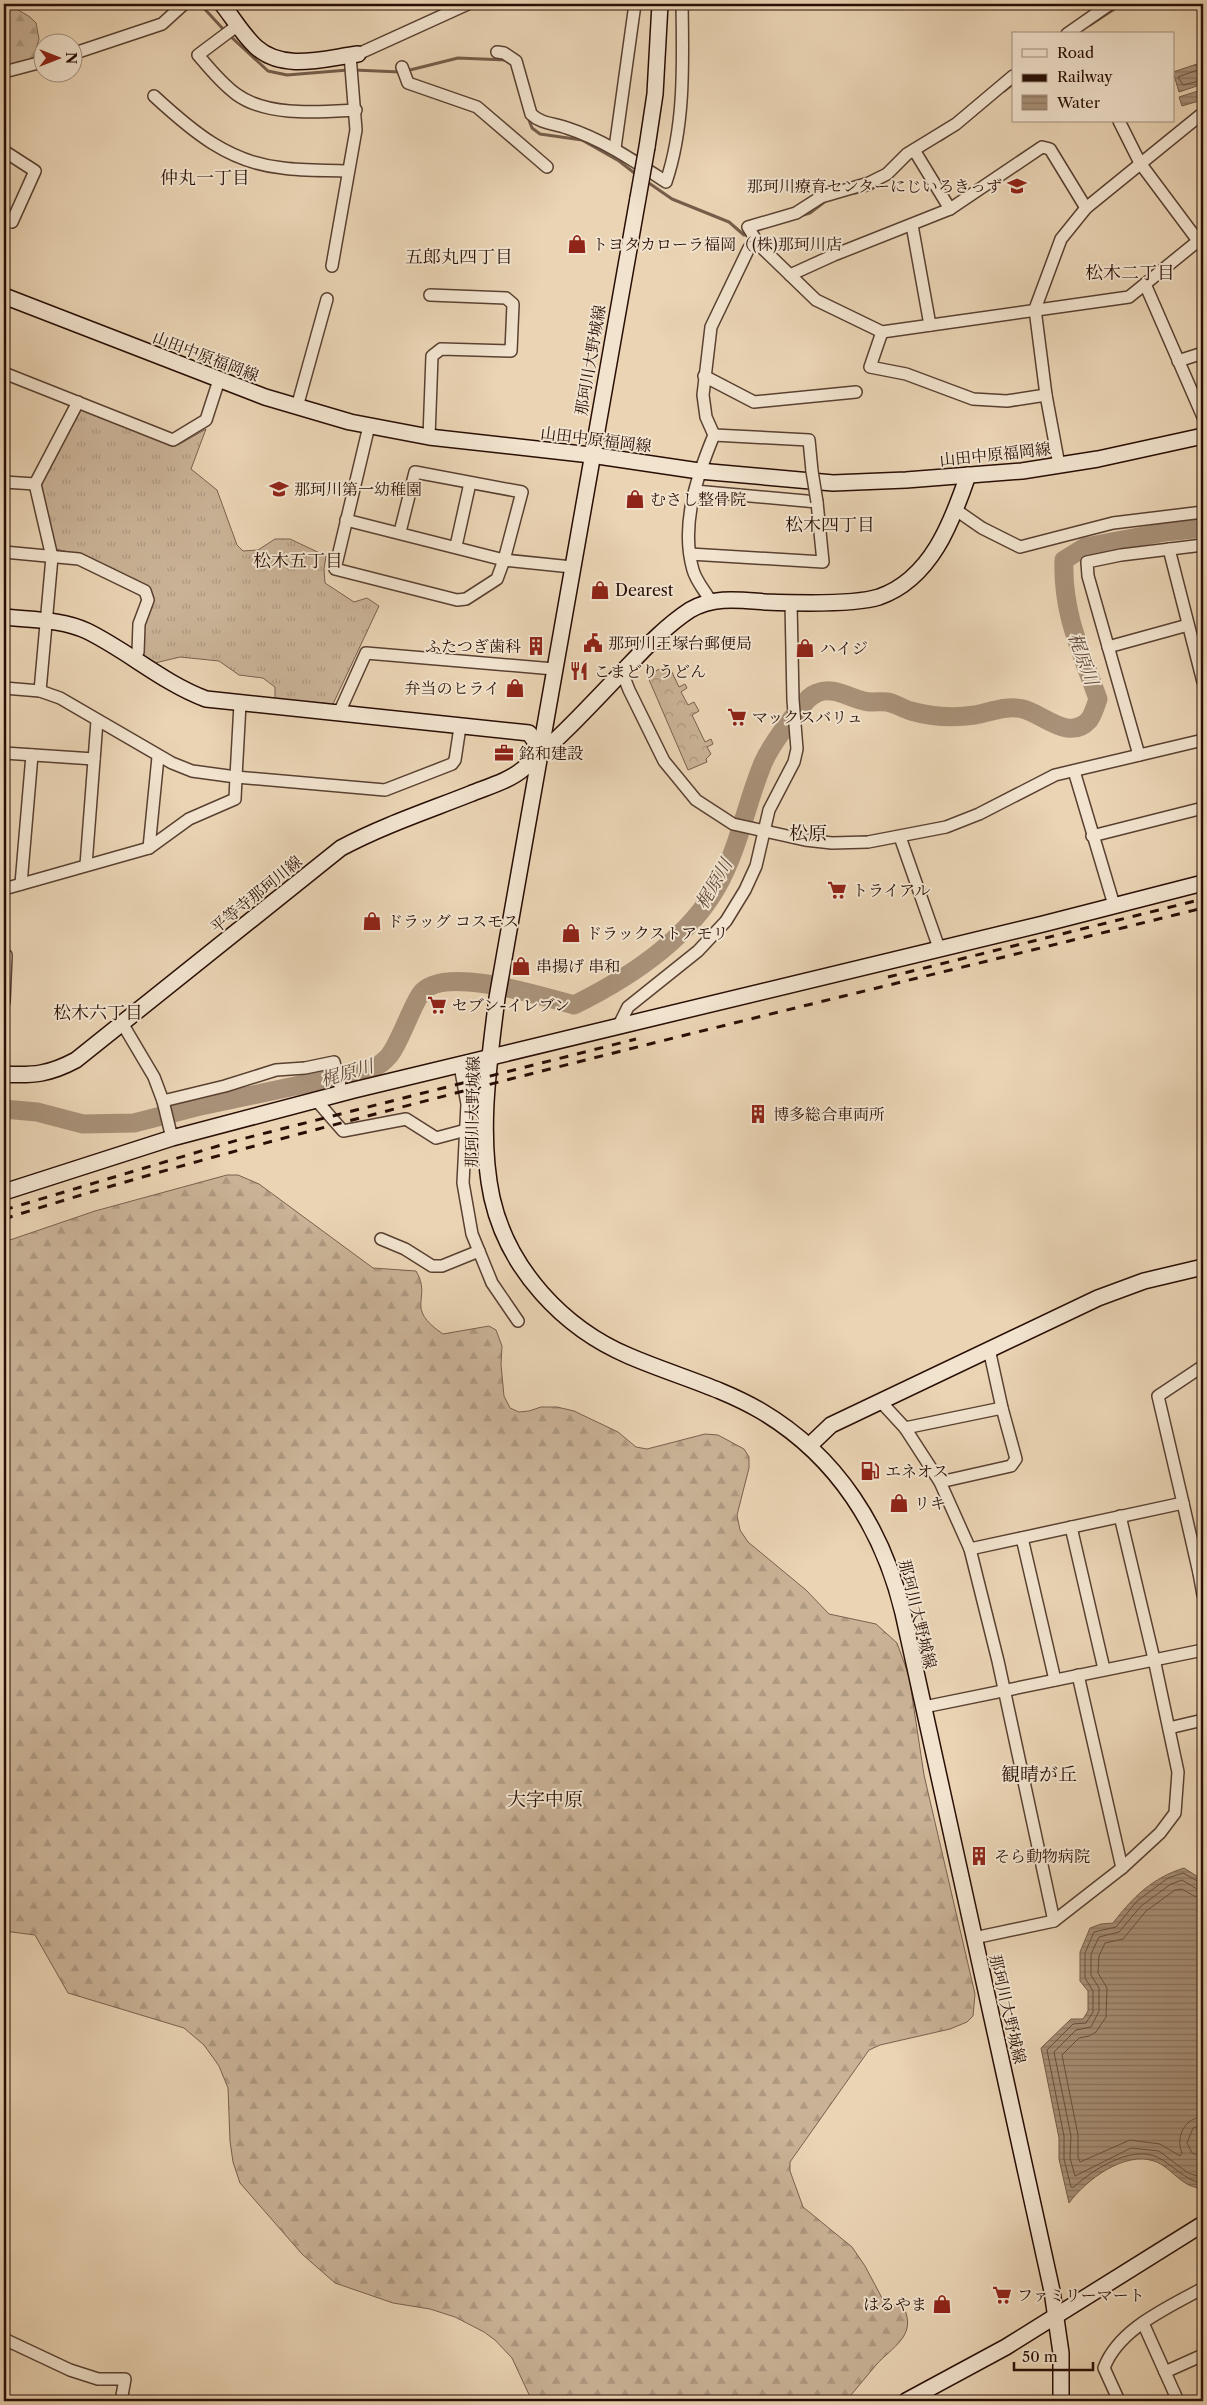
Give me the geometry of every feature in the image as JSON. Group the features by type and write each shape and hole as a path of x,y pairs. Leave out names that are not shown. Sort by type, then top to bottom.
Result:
{"main road":[{"path":"222,4 257,47 270,56 286,62 354,55"},
{"name":"那珂川大野城線","path":"660,4 655,94 647,147 591,455 554,668 542,751 497,998 489,1059 486,1150 493,1199 507,1240 531,1279 573,1324 614,1349 746,1403 782,1424 809,1446 834,1473 860,1506 882,1548 896,1587 1023,2152 1052,2291 1061,2353 1060,2401"},
{"name":"山田中原福岡線","path":"4,296 219,380 297,407 369,426 429,437 591,455 699,471 833,483 968,475 1022,471 1098,460 1203,436"},
{"path":"4,617 46,621 86,630 183,690 206,699 529,733 542,751 558,738 665,629 691,610 710,600 792,603 858,600 878,597 894,590 911,577 931,557 956,510 968,475"},
{"name":"平等寺那珂川線","path":"4,1074 30,1076 56,1070 76,1060 341,848 374,831 515,774 542,751"},
{"path":"4,1192 172,1138 316,1100 1043,924 1203,883"},
{"path":"809,1446 831,1425 1098,1298 1144,1281 1203,1267"},
{"path":"906,2401 968,2369 1203,2224"}],"street":[{"path":"82,51 162,24 184,4"},
{"path":"332,266 356,130 354,55 468,4"},
{"path":"615,148 635,4"},
{"path":"496,52 504,53 516,61 529,109 537,120 583,133 615,148 666,182 671,166 683,78 682,4"},
{"path":"1070,32 1110,4"},
{"path":"238,25 198,55 217,77 237,94 255,104 298,111 356,110"},
{"path":"4,72 32,65"},
{"path":"402,67 408,83 477,107 547,168"},
{"path":"1012,77 956,124 931,137 879,178 821,197 796,213 748,227 759,244 816,300 882,332 1129,297 1202,242 1140,163 1120,122"},
{"path":"154,96 203,138 240,158 282,168 348,170"},
{"path":"1060,465 1046,395 1035,309 1061,239 1086,208 1203,113"},
{"path":"790,275 834,255 950,209 1042,147 1050,149 1086,208"},
{"path":"914,150 950,209"},
{"path":"4,151 35,171 12,222 4,219"},
{"path":"912,225 930,325"},
{"path":"710,600 693,572 690,554 690,520 699,471 714,435 706,417 703,395 710,327 749,248 759,244"},
{"path":"1145,284 1203,417"},
{"path":"429,437 432,356 441,348 511,351 513,304 506,298 430,295"},
{"path":"297,407 327,299"},
{"path":"882,332 870,366 906,374 973,399 1007,401 1046,395"},
{"path":"1178,361 1203,353"},
{"path":"4,376 78,402 173,440 206,420 219,380"},
{"path":"704,376 754,402 856,392"},
{"path":"40,691 52,557 35,484 78,402"},
{"path":"369,426 335,569 435,596 457,600 466,599 497,579 522,492 415,472 400,532"},
{"path":"690,554 823,562 808,440 714,435"},
{"path":"4,482 35,484"},
{"path":"456,546 470,483"},
{"path":"695,491 817,502"},
{"path":"956,510 982,528 1020,547 1113,523 1203,512"},
{"path":"346,520 456,546 504,560 572,567"},
{"path":"1139,755 1088,576 1087,562 1203,545"},
{"path":"1169,549 1203,682"},
{"path":"4,552 79,559 145,592 148,600 139,624 138,652 134,658"},
{"path":"618,1027 628,1007 698,951 726,921 745,890 756,866 770,810 794,762 797,749 793,700 792,603"},
{"path":"1108,647 1188,625"},
{"path":"338,713 366,653 554,668"},
{"path":"622,672 664,761 678,781 696,800 732,824 763,832 832,843 868,842 946,827 979,814 1055,775 1203,740"},
{"path":"4,688 40,691 60,698 158,757 192,771 236,777 385,790 452,764 455,760 460,727"},
{"path":"4,889 149,848 189,819 235,799 240,704"},
{"path":"86,865 97,721"},
{"path":"4,753 94,759"},
{"path":"21,884 32,755"},
{"path":"149,848 158,757"},
{"path":"1074,770 1114,905"},
{"path":"1092,836 1203,808"},
{"path":"900,837 939,948"},
{"path":"4,1002 6,955"},
{"path":"122,1023 154,1077 163,1100 172,1138"},
{"path":"163,1100 225,1086 276,1070 305,1068 334,1062 342,1094"},
{"path":"460,1066 467,1104 462,1183 472,1234 492,1283 518,1320"},
{"path":"316,1100 343,1131 406,1119 436,1138 466,1130"},
{"path":"381,1239 405,1249 432,1266 442,1266 479,1251"},
{"path":"940,1482 1011,1466 1016,1459 989,1349"},
{"path":"1203,1366 1158,1396 1201,1573 1203,1595"},
{"path":"881,1402 905,1428 940,1482 970,1549 1004,1691 1054,1921"},
{"path":"905,1428 1002,1408"},
{"path":"970,1549 1183,1503"},
{"path":"974,1938 1054,1921 1122,1868 1160,1833 1175,1812 1178,1772 1154,1658 1120,1516"},
{"path":"1071,1527 1104,1669"},
{"path":"1022,1538 1055,1680"},
{"path":"924,1707 1154,1658 1203,1650"},
{"path":"1078,1675 1122,1868"},
{"path":"1169,1728 1203,1720"},
{"path":"1119,2401 1104,2368 1108,2358 1142,2323 1203,2288"},
{"path":"1142,2323 1178,2401"},
{"path":"4,2340 98,2379 124,2380 121,2401"},
{"path":"1165,2372 1203,2355"}],"green space":[{"path":"4,4 8,4 30,17 36,23 38,32 32,32 32,58 15,66 4,65"},
{"path":"79,407 178,445 206,429 191,469 217,490 237,545 243,551 258,550 275,539 290,539 326,556 324,569 325,583 354,602 367,598 379,606 333,704 275,699 275,687 263,678 239,675 219,661 180,657 155,663 146,658 142,652 141,636 152,597 72,553 56,549 39,488"},
{"path":"669,666 679,687 685,684 687,688 681,692 688,705 694,702 699,711 692,715 705,742 711,739 713,744 707,747 711,754 706,759 707,762 688,770 647,675"},
{"path":"227,1175 238,1175 259,1184 373,1268 416,1271 422,1289 421,1310 424,1317 443,1334 489,1326 496,1330 502,1346 501,1365 504,1396 510,1408 519,1412 541,1407 557,1407 574,1411 618,1432 636,1447 647,1449 705,1434 718,1435 744,1449 749,1457 749,1468 737,1515 740,1530 748,1542 806,1590 829,1614 876,1624 897,1643 909,1676 924,1775 975,1994 973,2016 967,2022 950,2029 880,2045 869,2050 790,2162 790,2171 803,2207 852,2247 865,2266 882,2298 888,2303 904,2308 907,2318 905,2334 901,2340 876,2365 846,2401 532,2401 512,2358 495,2340 484,2332 455,2317 430,2309 393,2303 335,2283 302,2254 240,2183 233,2162 230,2141 228,2088 219,2066 204,2045 184,2028 68,1993 35,1935 4,1931 4,1242 95,1211"}],"water":[{"path":"1203,62 1203,84 1179,92 1174,72"},
{"path":"1198,91 1202,100 1182,106 1179,97"},
{"path":"1184,1868 1203,1880 1203,2131 1198,2143 1203,2146 1203,2188 1189,2185 1154,2161 1130,2160 1118,2164 1095,2177 1069,2203 1059,2159 1059,2138 1041,2048 1071,2019 1083,2019 1088,2011 1088,1991 1080,1981 1080,1952 1090,1928 1101,1924 1113,1923 1136,1897 1153,1883"}],"waterway":[{"path":"200,4 225,31"},
{"path":"1090,25 1122,4"},
{"path":"229,35 268,71 287,75 348,70"},
{"path":"406,71 458,58 506,60"},
{"path":"354,70 400,72"},
{"path":"1004,91 1012,85"},
{"path":"527,115 532,128 540,134 582,140 619,161 637,175"},
{"path":"941,140 954,131"},
{"path":"855,193 870,190 890,178"},
{"path":"646,181 672,199 729,222 744,235 749,233"},
{"path":"800,216 810,213 827,200"},
{"name":"梶原川","path":"4,1109 37,1112 83,1124 134,1123 196,1107 370,1070 383,1062 390,1054 420,995 431,986 448,982 493,985 574,1005 615,983 654,956 673,941 704,906 725,872 763,763 775,741 810,697 823,691 829,691 864,701 887,702 927,715 951,717 975,715 1005,708 1017,708 1031,712 1065,728 1081,726 1089,720 1098,699 1069,615 1064,579 1064,560 1085,547 1165,532 1203,528"}],"railway":[{"path":"888,977 1203,899"},
{"path":"4,1219 163,1171 429,1100 1203,908"},
{"path":"4,1210 238,1140 636,1039"}],"place":[{"name":"那珂川療育センターにじいろきっず","path":"1017,186"},
{"name":"トヨタカローラ福岡（(株)那珂川店","path":"577,244"},
{"name":"那珂川第一幼稚園","path":"279,489"},
{"name":"むさし整骨院","path":"635,499"},
{"name":"Dearest","path":"600,590"},
{"name":"那珂川王塚台郵便局","path":"593,643"},
{"name":"ふたつぎ歯科","path":"536,646"},
{"name":"ハイジ","path":"805,648"},
{"name":"こまどりうどん","path":"579,671"},
{"name":"弁当のヒライ","path":"515,688"},
{"name":"マックスバリュ","path":"737,717"},
{"name":"銘和建設","path":"504,753"},
{"name":"トライアル","path":"837,890"},
{"name":"ドラッグ コスモス","path":"372,921"},
{"name":"ドラックストアモリ","path":"571,933"},
{"name":"串揚げ 串和","path":"521,966"},
{"name":"セブン-イレブン","path":"437,1005"},
{"name":"博多総合車両所","path":"758,1114"},
{"name":"エネオス","path":"870,1471"},
{"name":"リキ","path":"899,1503"},
{"name":"そら動物病院","path":"979,1856"},
{"name":"ファミリーマート","path":"1002,2295"},
{"name":"はるやま","path":"942,2304"}],"district":[{"name":"仲丸一丁目","path":"205,178"},
{"name":"五郎丸四丁目","path":"459,257"},
{"name":"松木二丁目","path":"1130,273"},
{"name":"松木四丁目","path":"830,525"},
{"name":"松木五丁目","path":"298,561"},
{"name":"松原","path":"808,833"},
{"name":"松木六丁目","path":"98,1013"},
{"name":"観晴が丘","path":"1039,1774"},
{"name":"大字中原","path":"545,1799"}]}
